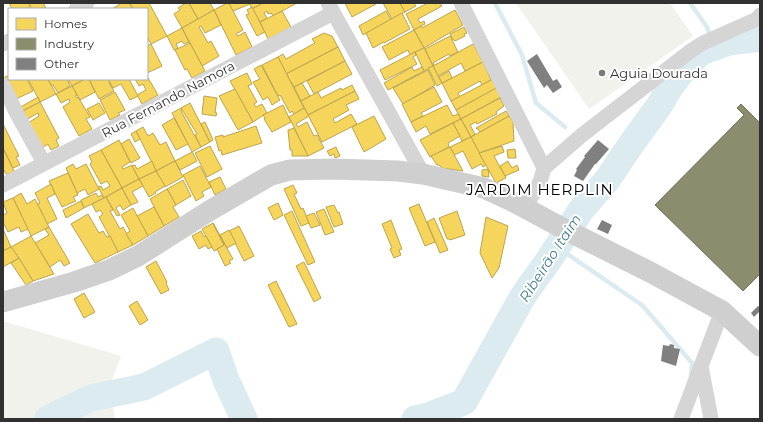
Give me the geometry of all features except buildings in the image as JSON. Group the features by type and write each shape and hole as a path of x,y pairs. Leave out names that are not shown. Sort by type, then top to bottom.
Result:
{"main road":[{"path":"3,302 74,282 109,270 138,256 209,211 271,175 280,172 290,170 333,169 398,171 423,174 484,188 510,200 683,289 722,311 760,346"}],"street":[{"path":"78,8 88,3"},
{"path":"461,3 544,168"},
{"path":"330,8 423,174"},
{"name":"Rua Fernando Namora","path":"3,185 112,128 330,8"},
{"path":"525,208 540,182 544,168 582,135 692,50 703,43 757,19 760,15"},
{"path":"3,85 44,163"},
{"path":"681,419 722,311"},
{"path":"700,366 711,419"}],"shaded area":[{"name":"Aguia Dourada","path":"516,3 670,3 693,36 589,109"},
{"path":"3,321 121,356 110,385 115,419 3,419"}],"waterway":[{"path":"495,3 522,55 536,103 565,127"},
{"path":"690,3 707,27 714,47"},
{"name":"Ribeirão Itaim","path":"415,419 425,417 464,402 523,296 581,210 607,180 659,106 670,87 687,65 701,52 729,42 760,38"},
{"path":"557,247 642,305 692,363 691,376"},
{"name":"Ribeirão Itaim","path":"48,419 91,398 144,387 216,351 226,380 244,419"}],"place":[{"name":"Aguia Dourada","path":"602,73"}],"district":[{"name":"JARDIM HERPLIN","path":"540,189"}]}
